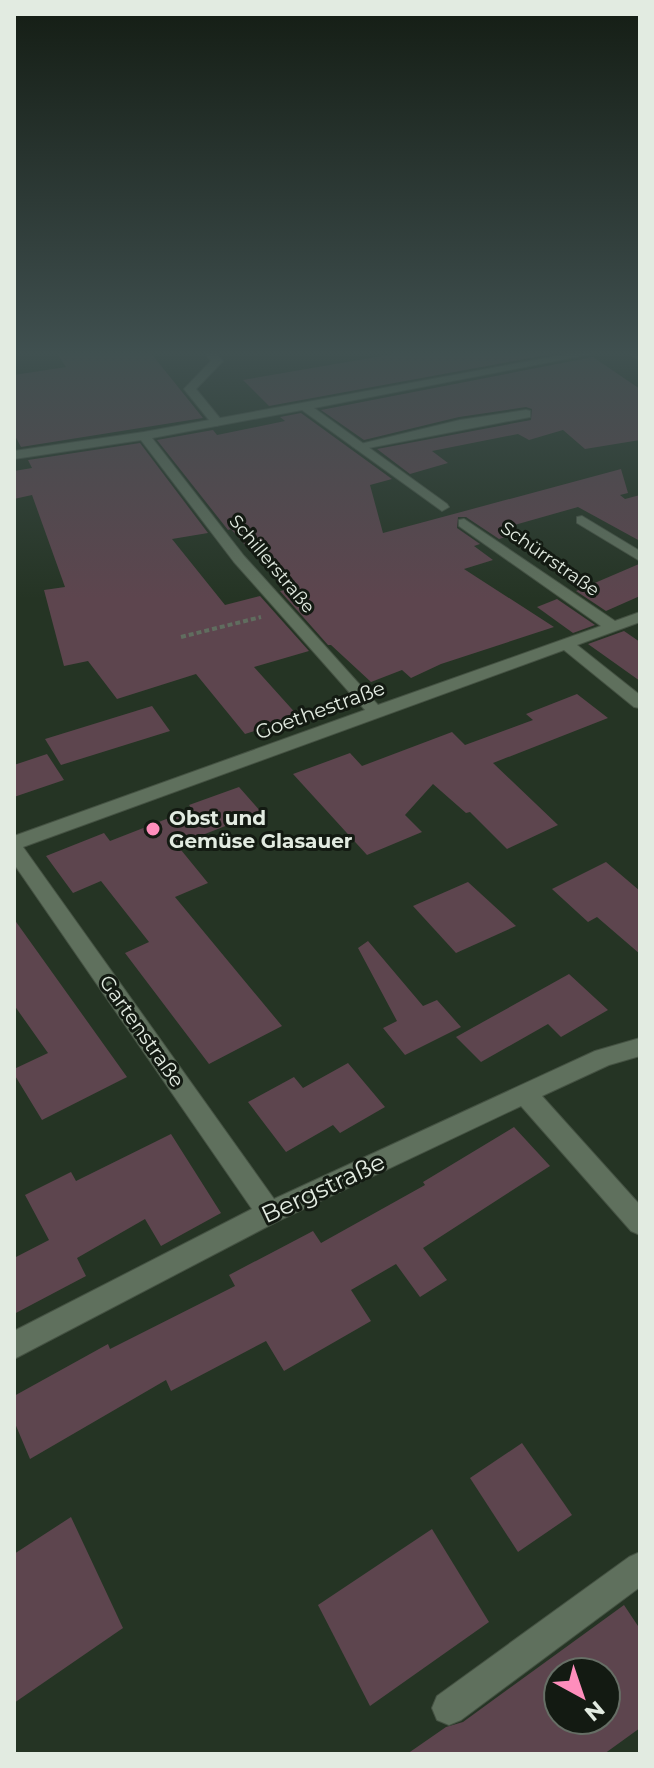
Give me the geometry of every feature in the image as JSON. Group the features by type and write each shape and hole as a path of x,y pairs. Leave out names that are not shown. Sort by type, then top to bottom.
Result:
{"street":[{"path":"14,455 152,435"},
{"path":"342,435 442,507"},
{"path":"358,446 411,435"},
{"name":"Schillerstraße","path":"144,436 239,559 376,713"},
{"path":"582,520 640,557"},
{"name":"Schürrstraße","path":"464,523 613,627"},
{"name":"Goethestraße","path":"14,843 640,617"},
{"path":"567,645 640,703"},
{"name":"Gartenstraße","path":"14,849 269,1213"},
{"name":"Bergstraße","path":"14,1346 269,1213 603,1057 640,1047"},
{"path":"525,1094 640,1223"},
{"path":"449,1708 640,1568"}],"path":[{"path":"181,637 285,611"}],"building":[{"path":"14,435 99,435 21,447"},
{"path":"188,435 331,435 392,479 370,485 383,533 621,469 628,493 620,495 625,499 640,495 640,541 578,507 511,526 520,533 499,539 466,517 458,517 457,528 480,544 474,546 493,560 464,569 554,627 441,664 411,678 402,670 371,682 328,645 280,591 285,590 231,529 228,530 157,440"},
{"path":"356,435 387,435 364,440"},
{"path":"454,435 515,435 432,451 448,463 410,474 377,449"},
{"path":"519,435 548,435 529,440"},
{"path":"568,435 640,435 640,440 585,449"},
{"path":"140,443 208,533 172,539 225,605 260,596 309,651 254,667 299,717 245,734 196,674 117,699 88,661 64,666 44,590 65,587 32,495 14,499 14,471 32,468 28,460"},
{"path":"639,564 640,596 606,611 576,591"},
{"path":"557,599 595,625 573,633 537,607"},
{"path":"624,631 640,642 640,681 588,644"},
{"path":"577,694 608,718 493,763 558,825 507,849 470,812 466,813 433,784 405,815 422,832 367,855 293,774 350,753 362,766 452,732 465,745 533,720 526,714"},
{"path":"152,706 170,731 61,765 45,739"},
{"path":"47,754 64,780 14,797 14,765"},
{"path":"239,787 261,812 177,845 208,883 175,897 282,1026 209,1064 125,953 149,942 101,881 73,893 46,856 104,833 110,841 192,809 189,805"},
{"path":"606,862 640,891 640,954 597,917 588,922 552,889"},
{"path":"468,882 516,926 456,953 413,906"},
{"path":"14,919 127,1077 42,1120 14,1074 14,1069 48,1053 14,1005"},
{"path":"368,941 423,1006 437,1000 461,1027 405,1055 383,1028 397,1021 358,948"},
{"path":"569,974 608,1010 561,1037 548,1024 481,1062 456,1037"},
{"path":"348,1063 385,1107 340,1133 333,1125 286,1152 248,1102 294,1077 303,1088"},
{"path":"514,1127 550,1166 423,1248 447,1280 420,1297 396,1264 351,1290 371,1321 284,1371 266,1341 171,1391 166,1380 30,1459 14,1421 14,1396 108,1344 110,1349 235,1286 229,1275 313,1231 321,1243 425,1185 423,1182"},
{"path":"171,1134 221,1213 161,1246 145,1219 77,1258 86,1276 14,1314 14,1258 49,1240 25,1195 71,1172 76,1181"},
{"path":"522,1443 572,1515 518,1552 470,1478"},
{"path":"71,1517 123,1628 14,1703 14,1554"},
{"path":"432,1529 489,1622 370,1706 318,1605"},
{"path":"624,1605 640,1629 640,1728 604,1754 407,1754 446,1727 463,1722 542,1665 542,1736 622,1736 622,1656 554,1656"}],"place":[{"name":"Obst und Gemüse Glasauer","path":"153,829"}]}
